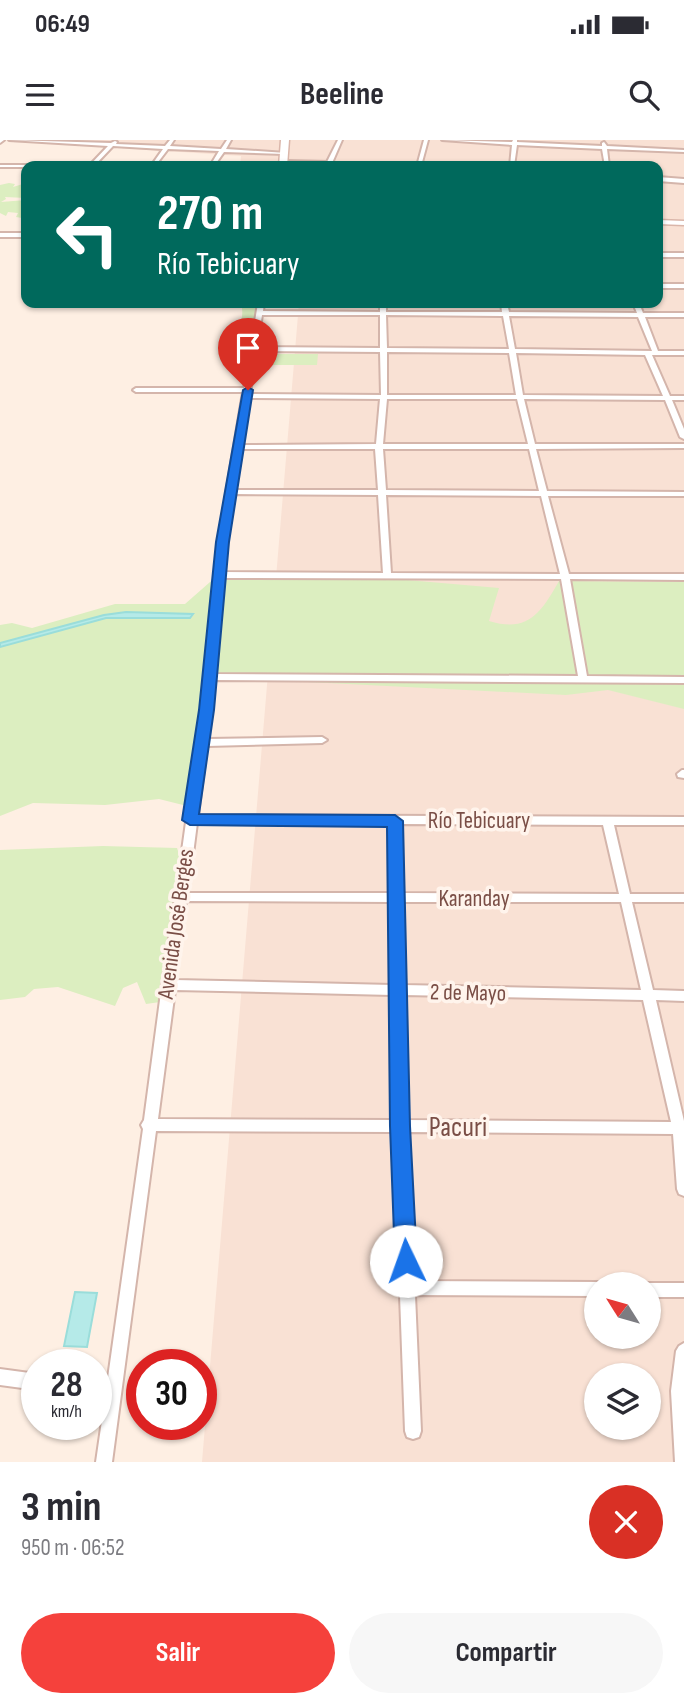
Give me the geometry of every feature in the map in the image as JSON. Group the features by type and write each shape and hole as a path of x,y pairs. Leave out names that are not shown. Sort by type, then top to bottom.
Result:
{"main road":[{"path":"283,161 285,140"},
{"path":"663,213 684,215"},
{"path":"663,222 684,223"}],"street":[{"path":"11,140 115,142 284,153"},
{"path":"156,161 172,140"},
{"path":"215,161 229,140"},
{"path":"331,161 340,140"},
{"path":"420,161 426,140"},
{"path":"444,140 604,143 684,151"},
{"path":"513,161 515,141"},
{"path":"96,161 115,142"},
{"path":"604,143 606,161"},
{"path":"0,166 21,166"},
{"path":"663,179 684,180"},
{"path":"0,235 21,235"},
{"path":"663,255 684,255"},
{"path":"663,286 684,286"},
{"name":"Avenida José Berges","path":"104,1462 202,743 218,575 261,308"},
{"path":"383,308 384,397 379,447 387,576"},
{"path":"505,308 521,398 565,576 583,679"},
{"path":"638,308 684,437"},
{"path":"261,313 684,315"},
{"path":"254,349 684,353"},
{"path":"136,390 384,397 684,398"},
{"path":"240,447 684,446"},
{"path":"230,492 684,494"},
{"path":"218,575 684,576"},
{"path":"209,677 684,680"},
{"path":"202,743 322,740"},
{"name":"Río Tebicuary","path":"190,820 684,821"},
{"path":"395,821 400,1126 413,1431"},
{"path":"608,822 682,1128 684,1189"},
{"name":"Karanday","path":"180,897 397,900 684,898"},
{"name":"2 de Mayo","path":"168,985 684,996"},
{"name":"Pacuri","path":"148,1125 682,1128"},
{"path":"407,1288 584,1289"},
{"path":"662,1290 684,1290"},
{"path":"683,1462 679,1391 684,1351"},
{"path":"0,1377 21,1380"}],"shaded area":[{"path":"0,140 684,140 684,1462 202,1462 204,1440 217,1440 217,1349 211,1349 299,308 663,308 663,161 240,161 241,156"}],"green space":[{"path":"15,184 13,187 21,185 21,198 5,197 1,202 21,200 21,218 16,217 18,213 8,212 6,216 0,213 0,185"},
{"path":"242,308 259,308 251,334 241,350 228,351 242,318"},
{"path":"267,354 318,354 317,365 266,365"},
{"path":"218,575 350,575 499,588 489,621 502,624 524,622 532,618 559,581 684,582 684,709 608,690 566,695 209,677 187,806 159,799 105,805 33,803 0,816 0,625 12,623 32,628 115,604 185,604"},
{"path":"103,846 177,848 180,857 167,947 167,1001 146,1004 137,982 123,988 115,1006 58,987 34,989 25,997 0,1000 0,850"}],"water":[{"path":"126,612 193,614 190,618 106,618 0,647 0,643 104,615"},
{"path":"75,1292 97,1293 87,1347 64,1346"}],"route":[{"path":"248,390 222,542 207,710 190,820 395,821 400,1126 406,1261"}]}
